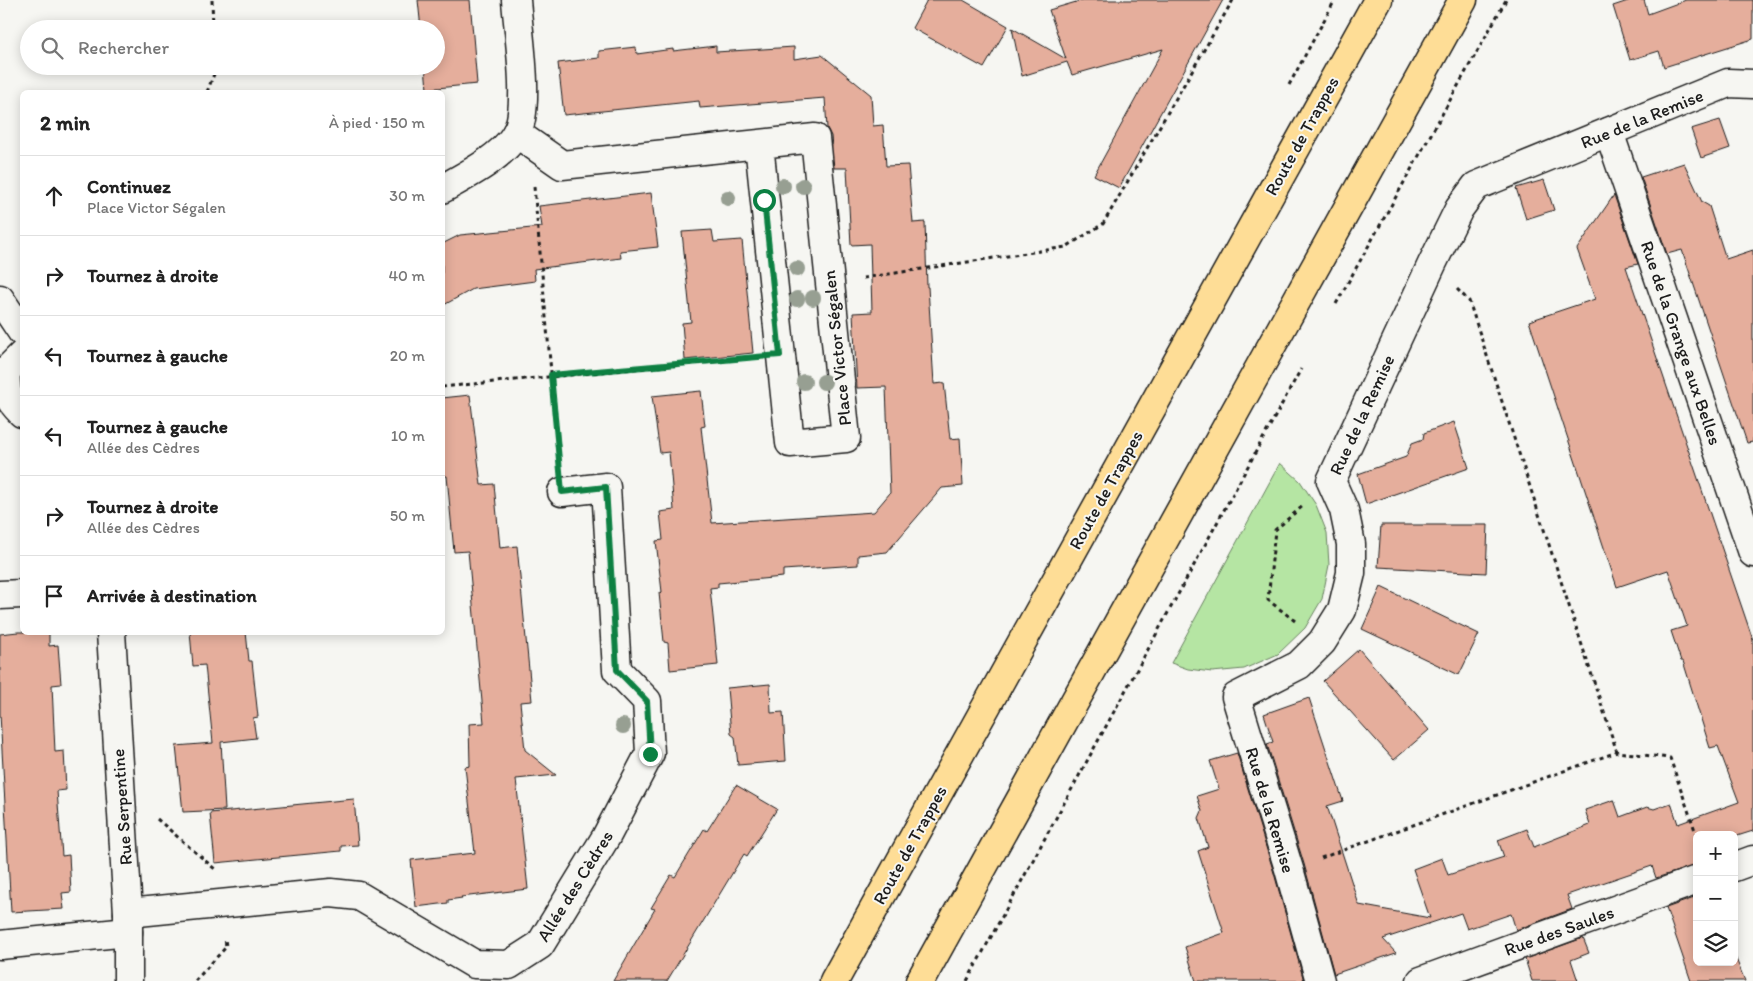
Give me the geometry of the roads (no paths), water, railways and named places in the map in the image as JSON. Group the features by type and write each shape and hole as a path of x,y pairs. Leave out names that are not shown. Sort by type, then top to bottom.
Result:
{"main road":[{"name":"Route de Trappes","path":"834,981 1378,0"},
{"path":"920,981 1462,0"}],"street":[{"path":"445,187 496,156 516,133 524,106 516,0"},
{"name":"Rue de la Remise","path":"1320,981 1289,870 1236,697 1299,665 1322,642 1342,610 1351,573 1351,544 1344,510 1331,481 1432,264 1460,209 1476,186 1728,83 1753,84"},
{"name":"Rue de la Grange aux Belles","path":"1609,132 1753,553"},
{"name":"Place Victor Ségalen","path":"516,133 562,165 815,138 846,438 790,443 759,144"},
{"path":"0,299 20,329"},
{"path":"20,357 6,371 6,388 12,402 20,411"},
{"path":"0,417 20,418"},
{"name":"Allée des Cèdres","path":"0,945 222,904 331,893 359,896 474,964 509,965 540,945 606,837 650,754 647,701 617,670 606,487 562,492"},
{"path":"0,596 20,594"},
{"name":"Rue Serpentine","path":"111,635 128,922 128,981"},
{"path":"1738,866 1753,860"},
{"name":"Rue des Saules","path":"1422,981 1693,881"}]}
